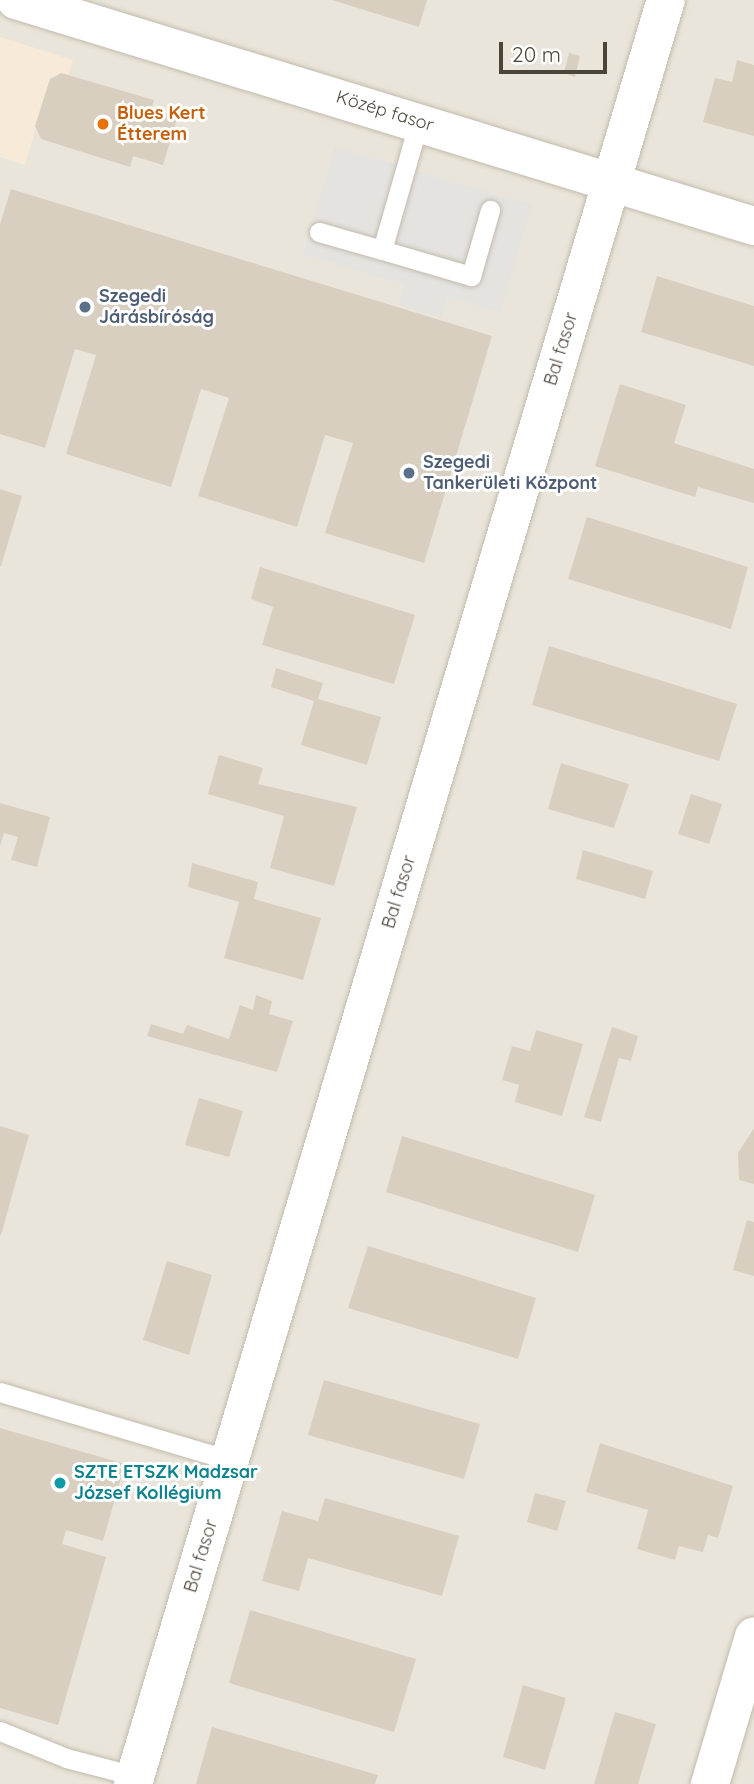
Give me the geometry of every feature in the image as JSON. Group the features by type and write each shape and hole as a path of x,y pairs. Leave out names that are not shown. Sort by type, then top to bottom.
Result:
{"street":[{"name":"Közép fasor","path":"16,0 419,121 754,226"},
{"name":"Bal fasor","path":"134,1780 666,0"},
{"path":"710,1784 754,1636"}],"lane":[{"path":"382,250 419,121"},
{"path":"319,232 471,276 490,210"},
{"path":"0,1392 230,1460"},
{"path":"0,1731 66,1758 134,1780"}],"shaded area":[{"path":"0,0 754,0 754,1784 0,1784"},
{"path":"0,37 73,60 68,75 50,79 25,165 0,157"},
{"path":"335,147 532,205 500,313 447,297 441,318 399,305 405,285 303,254"}],"building":[{"path":"332,0 427,0 419,27"},
{"path":"569,53 580,56 575,77 564,73"},
{"path":"737,60 754,65 754,136 703,122 715,78 732,82"},
{"path":"61,73 154,100 151,111 177,119 163,165 133,156 130,167 41,139 35,126 50,79"},
{"path":"11,189 492,336 424,563 325,533 353,443 325,435 297,527 198,496 229,398 201,389 171,487 66,454 96,355 75,349 45,448 0,434 0,224"},
{"path":"657,276 754,306 754,366 641,332"},
{"path":"620,384 686,405 674,443 754,469 754,503 698,487 695,497 595,466"},
{"path":"0,489 22,496 1,566 0,566"},
{"path":"587,517 748,567 731,629 568,579"},
{"path":"260,567 415,615 394,684 262,645 273,607 251,599"},
{"path":"549,646 737,704 719,761 532,705"},
{"path":"276,668 323,683 318,699 381,717 367,765 301,745 314,701 271,687"},
{"path":"219,755 263,768 258,784 357,807 334,886 270,868 284,816 208,794"},
{"path":"561,763 629,784 614,828 548,809"},
{"path":"691,794 722,804 709,844 678,834"},
{"path":"0,803 50,817 37,867 11,860 18,837 4,833 0,846"},
{"path":"583,850 653,871 645,899 576,879"},
{"path":"192,863 258,882 254,899 321,918 303,980 224,958 239,902 188,887"},
{"path":"256,995 272,1001 269,1014 293,1021 277,1072 147,1036 151,1024 183,1034 187,1025 229,1039 240,1005 253,1010"},
{"path":"612,1027 638,1036 631,1061 619,1058 601,1122 584,1117"},
{"path":"536,1030 583,1044 562,1116 515,1102 519,1085 502,1080 512,1046 530,1051"},
{"path":"199,1098 243,1111 229,1157 185,1145"},
{"path":"0,1126 29,1135 1,1235 0,1235"},
{"path":"754,1128 754,1184 739,1180 738,1153"},
{"path":"402,1136 595,1195 578,1252 386,1192"},
{"path":"747,1220 754,1222 754,1276 733,1270"},
{"path":"368,1246 536,1298 518,1359 348,1308"},
{"path":"167,1261 212,1275 189,1355 143,1340"},
{"path":"324,1380 480,1424 464,1479 308,1435"},
{"path":"0,1428 125,1464 103,1541 66,1530 62,1544 106,1557 58,1725 0,1708"},
{"path":"600,1443 733,1486 718,1538 708,1535 703,1552 679,1546 675,1560 637,1549 648,1510 586,1492"},
{"path":"535,1493 566,1501 557,1531 527,1522"},
{"path":"325,1498 459,1536 442,1596 308,1558 299,1591 262,1581 282,1511 318,1521"},
{"path":"250,1610 416,1659 394,1732 229,1683"},
{"path":"523,1685 566,1698 545,1770 503,1757"},
{"path":"615,1712 656,1724 638,1784 594,1784"},
{"path":"212,1727 378,1775 375,1784 196,1784"}],"place":[{"name":"Blues Kert Étterem","path":"103,124"},
{"name":"Szegedi Járásbíróság","path":"85,307"},
{"name":"Szegedi Tankerületi Központ","path":"409,473"},
{"name":"SZTE ETSZK Madzsar József Kollégium","path":"60,1483"}]}
